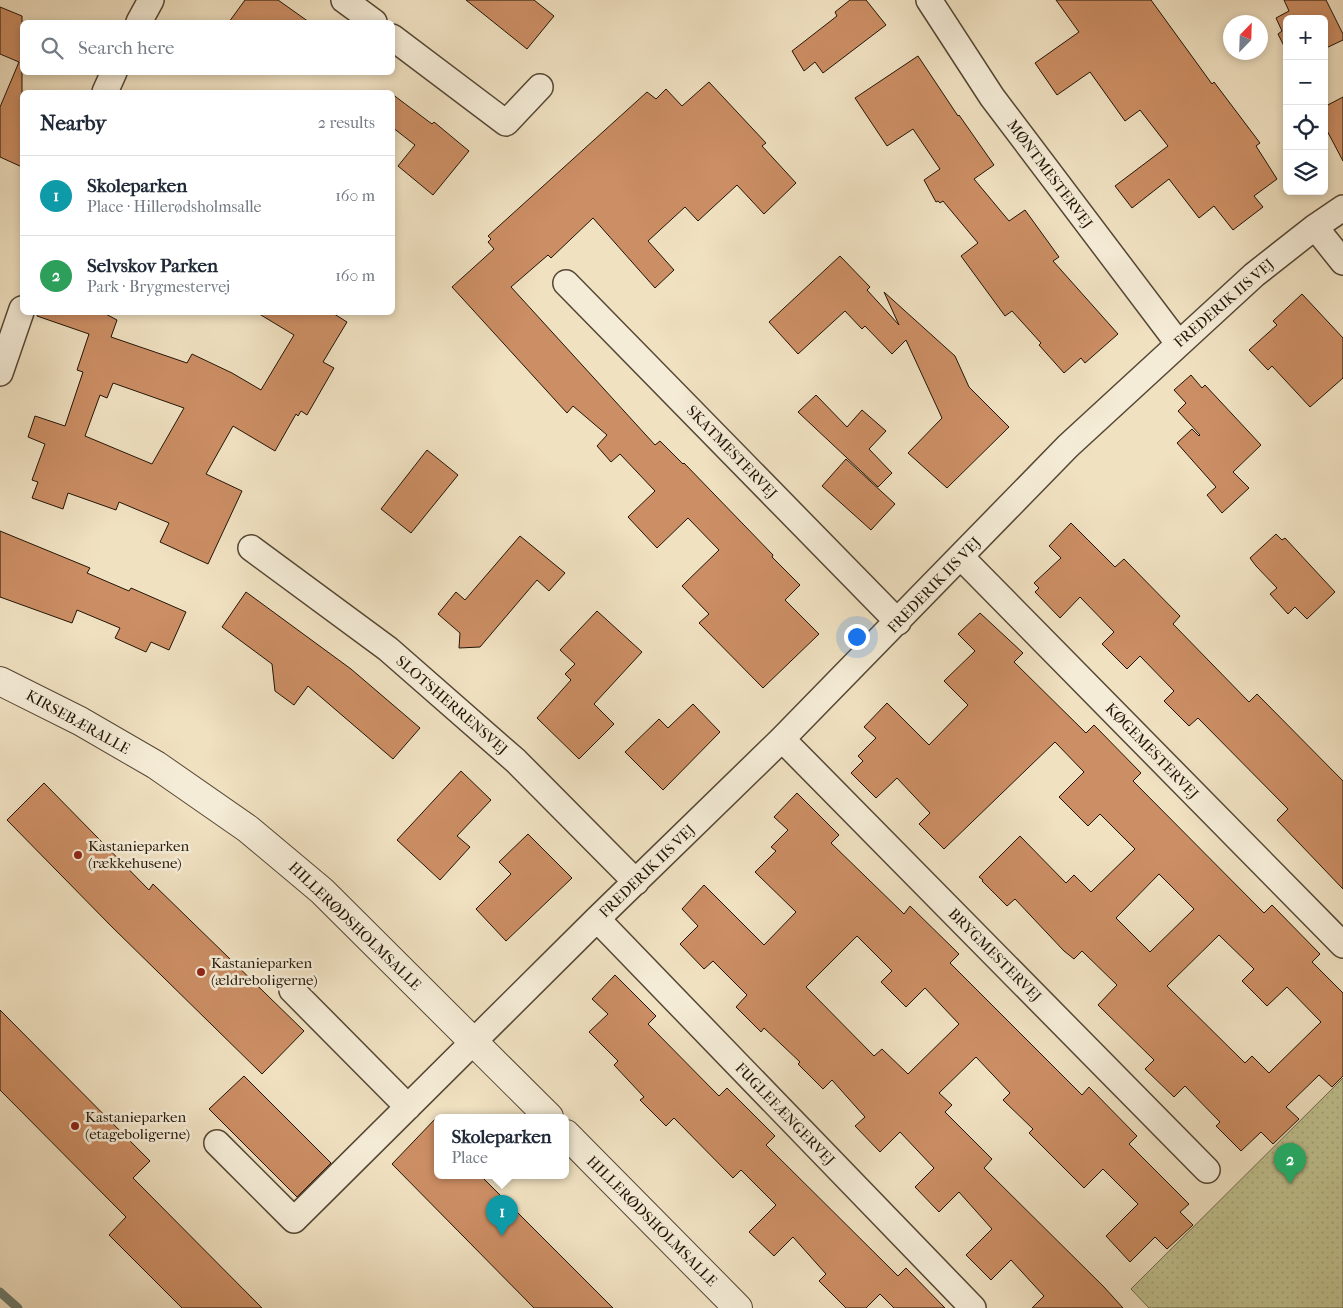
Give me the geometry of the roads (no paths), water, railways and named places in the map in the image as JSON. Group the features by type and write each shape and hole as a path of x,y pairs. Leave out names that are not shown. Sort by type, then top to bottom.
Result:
{"street":[{"path":"140,20 151,0"},
{"path":"344,0 371,20"},
{"name":"MØNTMESTERVEJ","path":"929,0 992,97 1178,343"},
{"path":"395,39 506,123 540,87"},
{"path":"105,90 112,75"},
{"name":"FREDERIK IIS VEJ","path":"474,1042 782,739 962,557 1068,446 1254,275 1315,227 1343,208"},
{"path":"1315,227 1343,262"},
{"name":"SKATMESTERVEJ","path":"566,283 898,622"},
{"path":"0,373 20,314"},
{"name":"SLOTSHERRENSVEJ","path":"251,548 388,650 516,761 636,882"},
{"name":"KØGEMESTERVEJ","path":"962,557 1343,946"},
{"name":"KIRSEBÆRALLE","path":"0,681 80,721 156,765"},
{"name":"BRYGMESTERVEJ","path":"782,739 1207,1170"},
{"name":"HILLERØDSHOLMSALLE","path":"156,765 248,829 322,891 546,1114"},
{"name":"FUGLEFÆNGERVEJ","path":"597,919 973,1308"},
{"path":"292,990 408,1107"},
{"path":"217,1143 294,1220 474,1042"},
{"name":"HILLERØDSHOLMSALLE","path":"569,1137 738,1308"}],"waterway":[{"path":"0,1292 18,1308"}],"place":[{"name":"Kastanieparken (rækkehusene)","path":"78,855"},
{"name":"Kastanieparken (ældreboligerne)","path":"201,972"},
{"name":"Kastanieparken (etageboligerne)","path":"75,1126"},
{"name":"Selvskov Parken","path":"1290,1184"},
{"name":"Skoleparken","path":"502,1236"}]}
